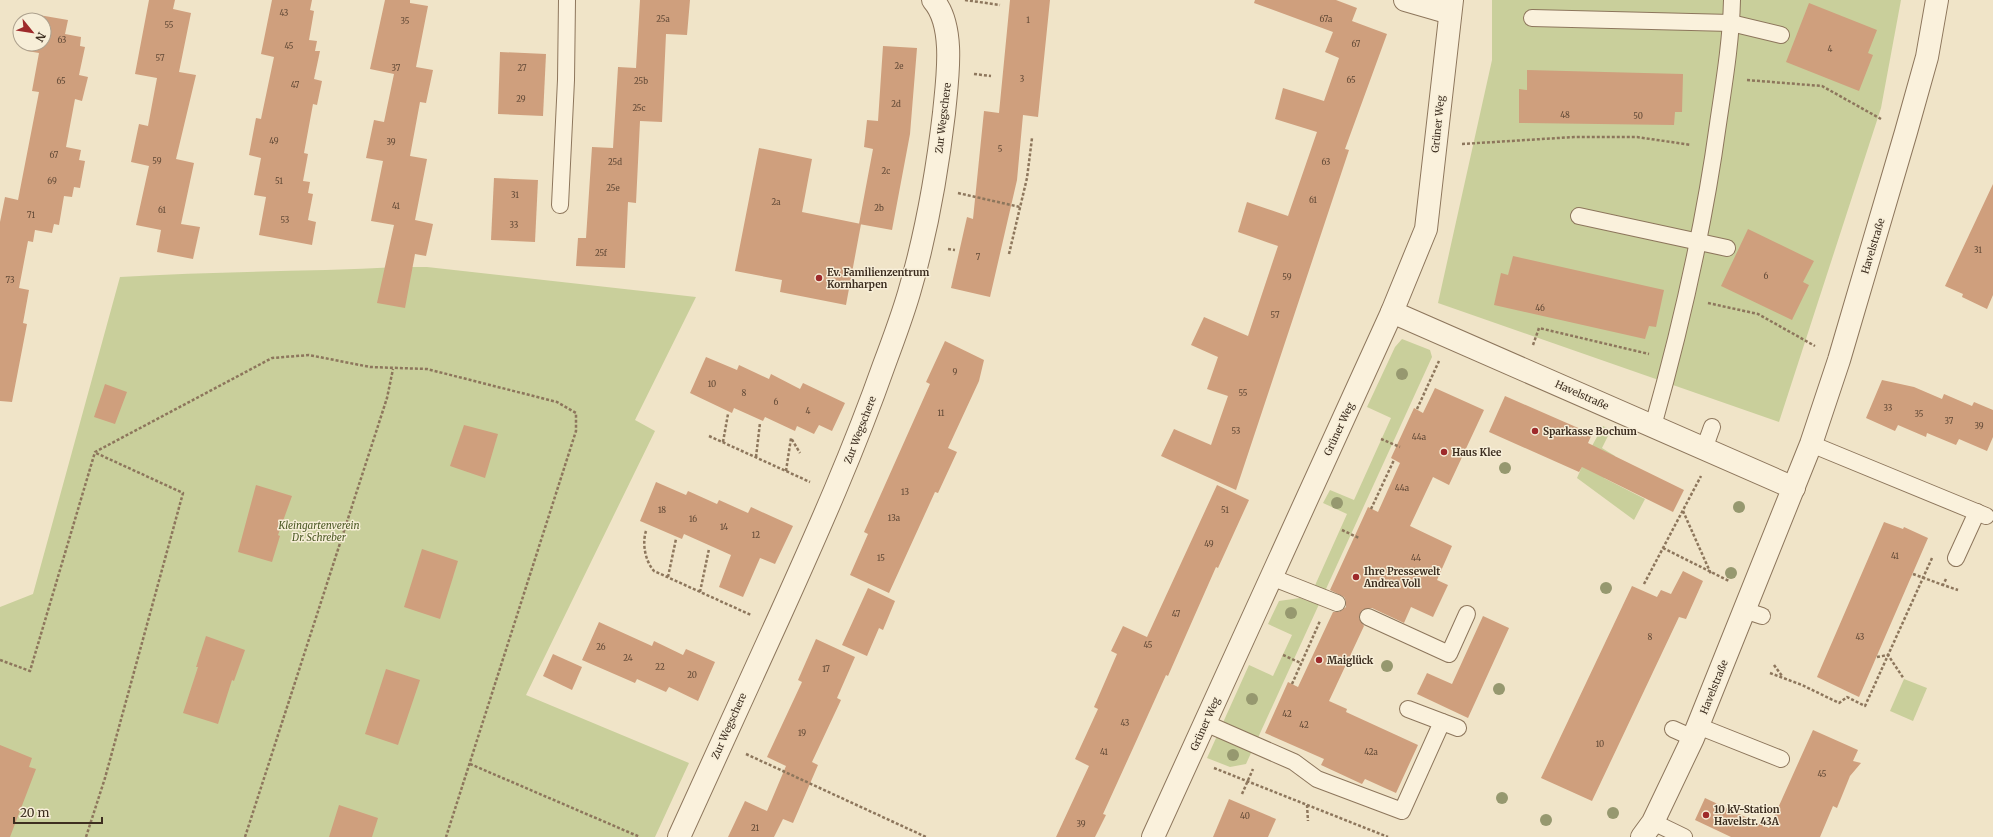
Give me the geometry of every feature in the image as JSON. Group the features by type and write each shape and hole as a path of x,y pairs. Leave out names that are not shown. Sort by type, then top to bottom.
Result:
{"street":[{"name":"Zur Wegschere","path":"679,837 835,494 865,418 909,294 922,243 940,142 948,72 946,26 937,4 933,0"},
{"path":"1404,0 1451,6"},
{"name":"Havelstraße","path":"1647,830 1696,732 1753,606 1811,444 1839,360 1906,132 1927,57 1937,0"},
{"name":"Grüner Weg","path":"1153,837 1392,312 1426,229 1451,6"},
{"name":"Havelstraße","path":"1392,312 1794,488"}],"lane":[{"path":"560,205 568,0"},
{"path":"1653,426 1672,360 1698,242 1725,79 1732,23 1732,0"},
{"path":"1532,18 1732,23 1781,35"},
{"path":"1579,216 1727,248"},
{"path":"1708,451 1712,427"},
{"path":"1811,444 1981,514 1956,558"},
{"path":"1271,577 1333,602"},
{"path":"1368,617 1449,654 1467,614"},
{"path":"1408,709 1458,728"},
{"path":"1205,722 1294,762 1317,779 1402,811 1442,722"},
{"path":"1673,729 1696,732 1781,759"},
{"path":"1647,830 1684,837"}],"path":[{"path":"961,0 1000,4"},
{"path":"1725,79 1822,86 1906,132"},
{"path":"1435,146 1574,137 1637,137 1691,145"},
{"path":"1009,254 1027,178 1032,138"},
{"path":"932,187 1020,207"},
{"path":"1686,298 1758,314 1839,360"},
{"path":"1524,370 1539,328 1648,354"},
{"path":"1417,409 1450,337"},
{"path":"0,660 30,671 95,452 272,358 309,355 370,367 427,369 557,402 576,413 576,431 446,837"},
{"path":"245,837 387,398 393,368"},
{"path":"723,442 728,414"},
{"path":"756,457 760,423"},
{"path":"709,436 835,494"},
{"path":"786,471 790,438 800,453"},
{"path":"1381,439 1400,447"},
{"path":"1644,584 1683,510 1708,451"},
{"path":"86,837 105,778 183,492 95,452"},
{"path":"1371,509 1394,460"},
{"path":"1683,510 1711,574"},
{"path":"1342,530 1359,538"},
{"path":"646,531 643,539 646,557 654,571 775,626"},
{"path":"668,577 676,539"},
{"path":"1663,548 1711,574 1753,606"},
{"path":"700,592 709,549"},
{"path":"1770,673 1782,676 1839,703 1847,697 1865,706 1932,556"},
{"path":"1913,574 1944,585"},
{"path":"1292,684 1301,663 1333,602"},
{"path":"1283,655 1301,663"},
{"path":"1877,657 1888,655"},
{"path":"1888,655 1904,679"},
{"path":"1774,665 1782,676"},
{"path":"722,743 926,837"},
{"path":"1189,758 1388,837"},
{"path":"470,764 640,837"},
{"path":"1307,805 1308,821"}],"green space":[{"path":"1492,0 1901,0 1881,108 1779,422 1438,303 1492,60"},
{"name":"Kleingartenverein Dr. Schreber","path":"427,267 696,297 635,420 655,431 526,695 689,763 655,837 0,837 0,607 33,594 120,277"},
{"path":"1402,339 1430,350 1432,357 1246,764 1230,767 1207,758 1249,665 1273,676 1292,635 1268,624 1279,601 1300,598 1308,601 1347,514 1323,503 1330,490 1354,500 1391,418 1367,407 1395,347"},
{"path":"1603,426 1611,430 1602,448 1615,456 1604,478 1645,499 1634,520 1577,478 1587,455"},
{"path":"1904,679 1927,688 1913,721 1890,711"}],"building":[{"path":"149,0 175,0 173,9 191,13 179,72 196,75 176,159 194,163 181,224 200,227 193,259 157,252 161,230 136,225 149,166 131,162 139,124 148,126 157,78 135,74"},
{"path":"272,0 312,0 310,10 314,11 309,40 317,41 315,51 320,51 314,79 322,81 317,105 313,104 304,153 308,154 303,181 310,182 308,193 313,194 308,220 316,222 312,245 259,235 266,197 254,195 261,158 249,155 256,118 261,119 274,57 261,54"},
{"path":"385,0 410,0 410,3 428,6 416,67 433,70 426,103 420,102 410,156 427,159 415,220 433,224 426,256 415,254 405,308 377,303 394,225 371,221 383,161 366,158 374,120 384,122 394,74 370,69"},
{"path":"640,0 690,0 687,35 666,34 662,122 640,121 636,203 628,202 625,268 576,266 578,238 586,238 592,147 613,148 618,67 636,68"},
{"path":"1010,0 1050,0 1038,117 1023,115 1017,180 990,297 951,288 967,217 973,219 984,111 999,113"},
{"path":"1255,0 1336,0 1357,8 1352,21 1387,34 1345,149 1349,150 1236,490 1161,456 1174,429 1211,445 1228,396 1207,389 1218,357 1191,345 1204,317 1248,336 1278,246 1238,232 1247,202 1288,216 1317,132 1275,119 1283,88 1324,101 1339,58 1325,52 1333,32 1254,3"},
{"path":"1809,3 1877,30 1868,53 1873,55 1859,91 1786,62"},
{"path":"52,17 68,20 65,34 81,37 80,46 85,47 79,75 88,77 82,101 75,99 66,147 81,150 79,160 85,161 80,188 74,187 72,197 64,196 59,225 54,224 52,233 35,230 33,242 28,241 19,288 29,290 23,323 27,324 12,402 0,401 0,222 5,197 18,200 39,92 32,91 39,53 33,52 52,52"},
{"path":"883,46 917,48 910,134 892,230 859,224 873,149 864,147 867,120 878,121"},
{"path":"500,52 546,54 543,116 498,114"},
{"path":"1527,70 1683,74 1682,112 1675,112 1674,125 1519,123 1519,89 1527,90"},
{"path":"759,148 812,159 802,212 861,224 846,305 780,292 782,280 735,271"},
{"path":"494,178 538,180 535,242 491,240"},
{"path":"1993,184 1993,295 1987,309 1962,297 1963,294 1945,286"},
{"path":"1748,229 1814,261 1803,282 1809,285 1792,320 1721,286"},
{"path":"1513,256 1664,290 1656,327 1649,326 1645,339 1494,305 1501,273 1508,275"},
{"path":"945,341 984,360 979,381 948,448 957,452 938,493 935,492 889,593 850,575 868,534 864,532 930,384 926,382"},
{"path":"706,357 737,370 739,365 769,379 771,374 800,389 803,383 845,403 832,431 819,425 814,434 797,426 795,431 765,417 763,421 734,408 732,413 690,393"},
{"path":"1882,380 1914,387 1942,399 1944,394 1972,406 1974,402 1993,410 1993,437 1987,451 1959,439 1956,445 1927,433 1926,437 1898,425 1895,431 1866,418"},
{"path":"105,384 127,392 115,424 94,417"},
{"path":"1435,388 1484,410 1449,485 1433,477 1410,526 1452,546 1437,580 1448,585 1433,617 1411,607 1404,623 1372,608 1362,610 1359,618 1364,626 1329,701 1347,709 1346,712 1418,745 1396,793 1365,779 1362,784 1321,765 1324,759 1265,733 1288,682 1298,687 1333,612 1339,612 1346,607 1344,597 1330,590 1368,507 1378,512 1400,463 1391,458 1414,408 1423,413"},
{"path":"1505,396 1592,434 1588,443 1684,490 1673,512 1582,467 1579,472 1489,432"},
{"path":"464,425 498,434 485,478 450,466"},
{"path":"656,482 686,495 688,491 717,504 719,500 748,513 751,507 793,526 775,564 760,558 743,597 719,587 731,555 684,534 682,539 640,521"},
{"path":"256,485 292,496 278,535 280,536 272,562 238,552"},
{"path":"1217,485 1249,500 1218,568 1216,567 1168,676 1166,675 1103,814 1106,815 1095,837 1056,837 1089,766 1075,759 1098,709 1094,707 1117,654 1111,651 1123,626 1147,637"},
{"path":"1884,522 1903,529 1904,527 1928,538 1859,697 1817,677"},
{"path":"422,549 458,561 440,619 404,607"},
{"path":"1683,571 1703,581 1686,619 1679,617 1592,801 1541,778 1632,586 1657,597 1661,590 1671,594"},
{"path":"868,588 895,601 883,630 879,628 867,656 842,645"},
{"path":"1483,616 1509,628 1468,718 1417,694 1427,673 1452,684"},
{"path":"599,622 652,646 654,641 683,655 686,649 715,662 698,701 669,687 666,692 637,679 635,683 582,660"},
{"path":"206,636 245,650 234,681 232,680 218,724 183,713 198,667 196,667"},
{"path":"816,639 855,657 837,698 841,700 812,762 818,765 793,823 783,819 774,837 728,837 745,801 767,811 786,766 767,757 802,682 798,680"},
{"path":"553,654 582,667 572,690 543,676"},
{"path":"386,669 420,680 398,745 365,734"},
{"path":"1813,730 1858,750 1853,761 1861,763 1850,776 1837,808 1833,806 1820,837 1731,837 1695,820 1705,798 1769,828"},
{"path":"0,745 32,758 29,767 36,769 10,837 0,837"},
{"path":"1229,799 1276,819 1268,837 1213,837"},
{"path":"339,805 378,818 372,837 329,837"}],"place":[{"name":"Ev. Familienzentrum Kornharpen","path":"819,278"},
{"name":"Sparkasse Bochum","path":"1535,431"},
{"name":"Haus Klee","path":"1444,452"},
{"name":"Ihre Pressewelt Andrea Voll","path":"1356,577"},
{"name":"Maiglück","path":"1319,660"},
{"name":"10 kV-Station Havelstr. 43A","path":"1706,815"}]}
